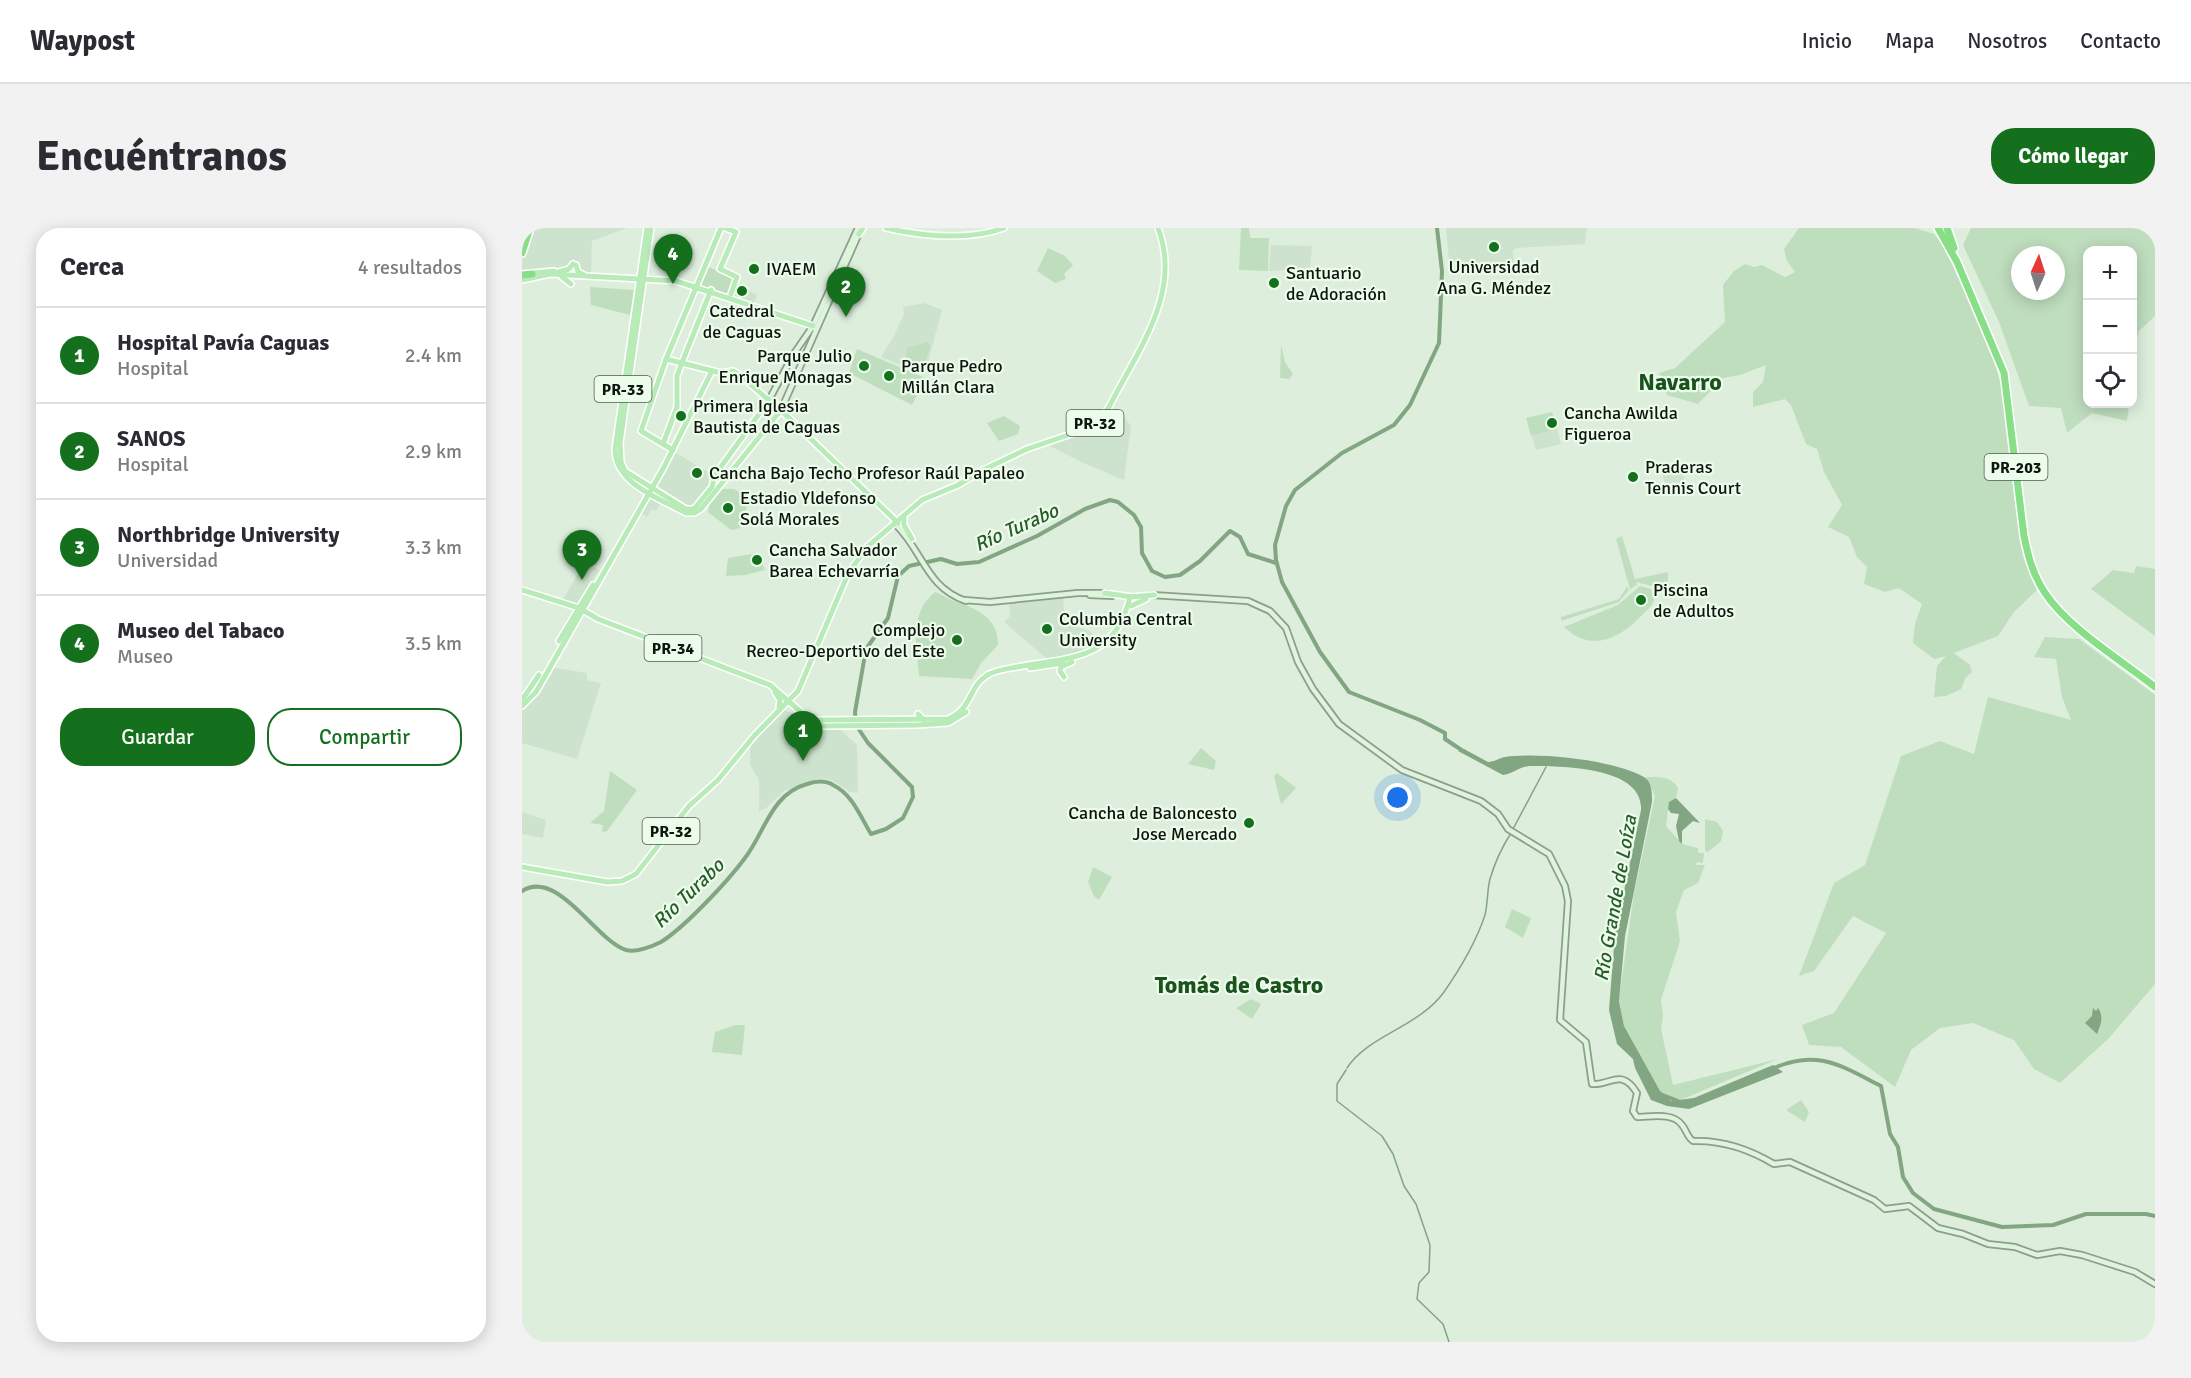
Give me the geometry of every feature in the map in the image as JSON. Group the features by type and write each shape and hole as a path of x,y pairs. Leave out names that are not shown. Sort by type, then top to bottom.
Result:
{"highway":[{"path":"522,240 525,228"},
{"path":"522,253 525,228"},
{"name":"PR-203","path":"1938,228 1954,254 2004,373 2024,536 2037,580 2060,611 2155,686"},
{"path":"1947,228 1954,254"},
{"path":"522,277 532,274"}],"main road":[{"name":"PR-33","path":"640,278 639,270 649,228"},
{"name":"PR-33","path":"649,228 640,278 620,455 622,467 630,476 650,490 691,510 698,507 716,486 725,481 781,410"},
{"path":"673,450 641,432 666,359 723,228 736,232 720,269 733,287 813,326"},
{"path":"886,228 945,235 990,232 1004,228"},
{"path":"899,228 945,232 994,228"},
{"name":"PR-32","path":"789,700 805,673 851,564 875,537 896,523 920,499 1036,445 1085,429 1105,411 1157,313 1162,257 1157,228"},
{"path":"716,486 715,475 769,400 792,355 813,326 859,230"},
{"path":"781,410 859,230"},
{"path":"522,277 558,273 569,269 574,264 578,272 586,276"},
{"path":"532,274 542,270 586,276 676,281 698,284 711,290 733,287"},
{"path":"631,277 639,270"},
{"path":"558,273 571,284"},
{"path":"663,444 673,418 681,365 711,290"},
{"path":"666,359 681,365 712,371 733,371 781,410 912,539"},
{"path":"522,706 673,450 712,371"},
{"name":"PR-32","path":"522,866 604,882 631,878 643,869 689,806 718,780 779,708 789,700 805,677 848,574 862,552 922,500 1036,445"},
{"path":"905,516 904,525 921,558"},
{"path":"896,523 945,592 984,605 1007,601"},
{"path":"851,564 875,537"},
{"name":"PR-34","path":"522,590 561,603 764,683 817,720 849,723 905,723 948,719 962,711 986,676 1032,664 1075,658 1103,646 1117,631 1130,607"},
{"path":"964,600 990,603 1104,593 1257,604 1279,618 1286,628 1298,662 1313,689 1339,724 1402,770 1482,801 1498,814 1508,829 1529,840 1552,858 1567,890 1568,912 1560,1020 1586,1042 1592,1084 1612,1078 1632,1085 1637,1093 1633,1111 1637,1118 1673,1118 1680,1122 1688,1137 1693,1141 1734,1145 1763,1156 1773,1164 1790,1162 1874,1200 1885,1209 1903,1206 1913,1208 1938,1228 1963,1234 1988,1244 2015,1247 2037,1255 2060,1251 2082,1255 2135,1272 2155,1284"},
{"path":"1104,593 1131,597"},
{"path":"973,600 990,608 1031,599 1078,596 1151,597"},
{"path":"1116,596 1130,607 1151,597"},
{"name":"PR-34","path":"924,722 948,723 962,716 969,709 980,688 993,675 1072,662 1092,655 1114,640 1125,624 1131,597"},
{"name":"PR-34","path":"561,603 579,610"},
{"path":"1032,664 1035,656"},
{"path":"1064,677 1060,669 1072,662"},
{"path":"523,687 532,690"},
{"path":"522,700 532,690"},
{"path":"776,691 785,694 789,700"},
{"path":"776,691 780,700 779,708"},
{"path":"916,714 924,722 916,731 905,723 916,714"}],"shaded area":[{"path":"531,228 627,228 592,241 591,274 548,267 522,272 522,258"},
{"path":"1241,228 1249,228 1250,238 1269,238 1268,271 1239,270"},
{"name":"Universidad Ana G. Méndez","path":"1446,228 1587,228 1585,244 1513,250 1514,266 1449,261"},
{"path":"1799,228 1915,228 1934,234 1942,243 1988,341 2001,384 2023,556 2037,590 2014,612 1998,636 1954,653 1970,665 1972,672 1966,677 1961,689 1946,696 1934,697 1937,666 1946,656 1934,659 1913,643 1915,624 1922,604 1899,588 1885,592 1864,584 1867,567 1857,557 1849,537 1828,527 1842,505 1824,472 1817,449 1806,444 1791,405 1785,399 1753,407 1753,392 1763,382 1766,365 1740,375 1723,378 1698,404 1667,395 1659,373 1675,368 1725,322 1723,285 1734,271 1745,264 1754,267 1762,265 1785,277 1795,272 1787,261 1784,249"},
{"path":"1971,228 2155,228 2155,316 2139,331 2137,338 2137,246 2083,246 2083,408 2129,408 2127,421 2092,413 2067,433 2061,408 2029,406 1999,322 1963,245"},
{"path":"1271,245 1312,246 1310,269 1269,271"},
{"path":"1048,248 1065,256 1073,265 1064,274 1066,279 1055,283 1037,271"},
{"path":"708,267 734,277 729,294 701,286"},
{"path":"737,284 757,295 753,305 732,297"},
{"path":"590,287 634,290 630,315 591,305"},
{"path":"925,303 942,310 928,362 922,374 881,357 904,314 903,307"},
{"path":"927,342 931,346 923,367 917,370 906,366 907,348"},
{"path":"1281,345 1285,362 1293,374 1289,379 1280,378"},
{"name":"Parque Pedro Millán Clara","path":"857,349 925,378 912,405 849,373"},
{"path":"1118,409 1131,426 1124,480 1048,445 1091,429"},
{"path":"1552,412 1557,429 1531,436 1526,418"},
{"path":"1004,416 1020,426 1018,434 999,441 987,423"},
{"path":"1557,429 1561,444 1536,450 1532,436"},
{"path":"676,453 713,475 711,485 696,506 689,507 655,487"},
{"path":"1681,468 1687,489 1668,495 1662,473"},
{"name":"Estadio Yldefonso Solá Morales","path":"723,489 734,489 749,499 740,528 731,530 708,512 710,501"},
{"path":"649,496 661,503 656,511 652,509 647,517 641,513"},
{"path":"1622,536 1635,579 1668,572 1668,582 1652,586 1636,582 1637,585 1630,589 1616,539"},
{"path":"758,553 765,570 745,575 726,576 728,558"},
{"path":"584,563 599,570 578,606 563,600"},
{"path":"2136,566 2155,569 2155,636 2091,589 2113,570 2134,573"},
{"path":"1640,586 1651,589 1654,600 1646,612 1630,626 1612,637 1592,641 1573,634 1564,627 1618,605"},
{"path":"1627,587 1629,590 1619,602 1561,621 1561,617 1619,599"},
{"name":"Complejo Recreo-Deportivo del Este","path":"935,592 984,615 994,627 998,645 981,663 972,679 919,676 916,642 918,620 926,601"},
{"name":"Columbia Central University","path":"1063,598 1065,620 1068,624 1090,631 1097,639 1097,646 1091,650 1047,659 1004,622 1010,616 1009,604"},
{"path":"2045,637 2079,639 2155,695 2155,984 2109,1038 2060,1083 2034,1069 2014,1040 1973,1023 1940,1028 1911,1050 1895,1087 1841,1047 1809,1045 1802,1025 1834,1013 1886,933 1853,916 1814,971 1799,976 1834,883 1865,865 1901,756 1940,741 1974,754 1988,697 2071,720 2062,697 2056,659 2034,657"},
{"path":"550,667 587,673 587,680 601,683 577,759 522,743 522,710"},
{"path":"785,710 821,728 841,730 857,745 858,793 850,792 833,781 821,778 784,791 765,809 759,811 759,780 750,765 750,744"},
{"path":"1201,748 1216,761 1214,770 1188,764"},
{"path":"1464,749 1488,762 1505,757 1537,756 1596,762 1631,771 1649,781 1652,802 1625,936 1619,1001 1624,1026 1660,1091 1671,1101 1694,1098 1773,1065 1783,1072 1689,1109 1667,1106 1651,1100 1633,1059 1617,1044 1609,1010 1615,934 1641,810 1638,795 1629,785 1615,777 1578,768 1529,766 1503,775 1458,751"},
{"path":"610,771 637,790 607,831 602,832 603,825 590,823 604,811"},
{"path":"1277,773 1296,788 1281,804 1274,776"},
{"path":"1646,777 1665,778 1675,784 1678,788 1676,798 1669,802 1666,826 1682,844 1698,848 1698,853 1704,853 1703,863 1697,862 1696,865 1705,865 1698,883 1684,890 1676,912 1680,941 1661,1000 1663,1016 1661,1029 1673,1085 1778,1059 1678,1101 1660,1094 1624,1026 1619,999 1634,894 1655,796"},
{"path":"1676,798 1700,823 1693,821 1682,831 1682,844 1679,841 1676,826 1679,814 1671,813 1668,809 1669,802"},
{"path":"522,812 546,820 543,838 522,834"},
{"path":"1705,819 1717,822 1723,831 1721,841 1708,852 1705,851"},
{"path":"1093,867 1112,877 1099,900 1094,896 1088,882"},
{"path":"1512,909 1531,918 1523,938 1505,927"},
{"path":"1251,999 1261,1004 1252,1019 1236,1008"},
{"path":"2093,1008 2096,1011 2098,1008 2101,1014 2101,1024 2097,1034 2085,1023 2092,1016"},
{"path":"736,1025 745,1025 742,1055 712,1052 715,1032"},
{"path":"1801,1100 1809,1112 1805,1122 1786,1110"}],"waterway":[{"name":"Río Grande de Loíza","path":"1437,228 1442,271 1439,343 1410,405 1394,425 1342,453 1295,490 1286,506 1275,545 1276,560 1282,582 1320,652 1349,692 1420,720 1445,733 1445,739 1463,751"},
{"name":"Río Turabo","path":"522,891 536,887 549,889 563,897 614,944 630,951 639,950 661,942 671,935 706,903 745,858 777,805 795,789 817,782 827,782 840,789 851,800 871,834 886,829 903,818 913,797 912,787 868,743 856,725 855,712 866,649 888,618 898,576 909,566 941,559 957,564 979,562 1037,536 1085,509 1110,500 1118,502 1134,515 1141,527 1142,553 1152,571 1165,577 1180,575 1200,561 1230,531 1240,537 1248,554 1276,563"},
{"path":"1513,829 1546,767"},
{"path":"1347,1068 1367,1048 1421,1014 1444,992 1477,935 1485,915 1492,873 1511,833"},
{"name":"Río Grande de Loíza","path":"1772,1069 1802,1060 1816,1060 1841,1066 1881,1086 1890,1134 1898,1147 1903,1177 1913,1193 1934,1209 2002,1227 2053,1225 2086,1214 2155,1216"},
{"path":"1346,1070 1337,1084 1337,1101 1382,1136 1393,1154 1404,1186 1416,1204 1430,1245 1429,1272 1419,1283 1417,1299 1443,1324 1449,1342"},
{"name":"Río Grande de Loíza","path":"1660,1094 1678,1101"}],"place":[{"name":"Universidad Ana G. Méndez","path":"1494,247"},
{"name":"IVAEM","path":"754,269"},
{"name":"Santuario de Adoración","path":"1274,283"},
{"name":"Museo del Tabaco","path":"673,284"},
{"name":"Catedral de Caguas","path":"742,291"},
{"name":"SANOS","path":"846,317"},
{"name":"Parque Julio Enrique Monagas","path":"864,366"},
{"name":"Parque Pedro Millán Clara","path":"889,376"},
{"name":"Primera Iglesia Bautista de Caguas","path":"681,416"},
{"name":"Cancha Awilda Figueroa","path":"1552,423"},
{"name":"Cancha Bajo Techo Profesor Raúl Papaleo","path":"697,473"},
{"name":"Praderas Tennis Court","path":"1633,477"},
{"name":"Estadio Yldefonso Solá Morales","path":"728,508"},
{"name":"Cancha Salvador Barea Echevarría","path":"757,560"},
{"name":"Northbridge University","path":"582,580"},
{"name":"Piscina de Adultos","path":"1641,600"},
{"name":"Columbia Central University","path":"1047,629"},
{"name":"Complejo Recreo-Deportivo del Este","path":"957,640"},
{"name":"Hospital Pavía Caguas","path":"803,761"},
{"name":"Cancha de Baloncesto Jose Mercado","path":"1249,823"}],"district":[{"name":"Navarro","path":"1680,382"},
{"name":"Tomás de Castro","path":"1239,985"}]}
